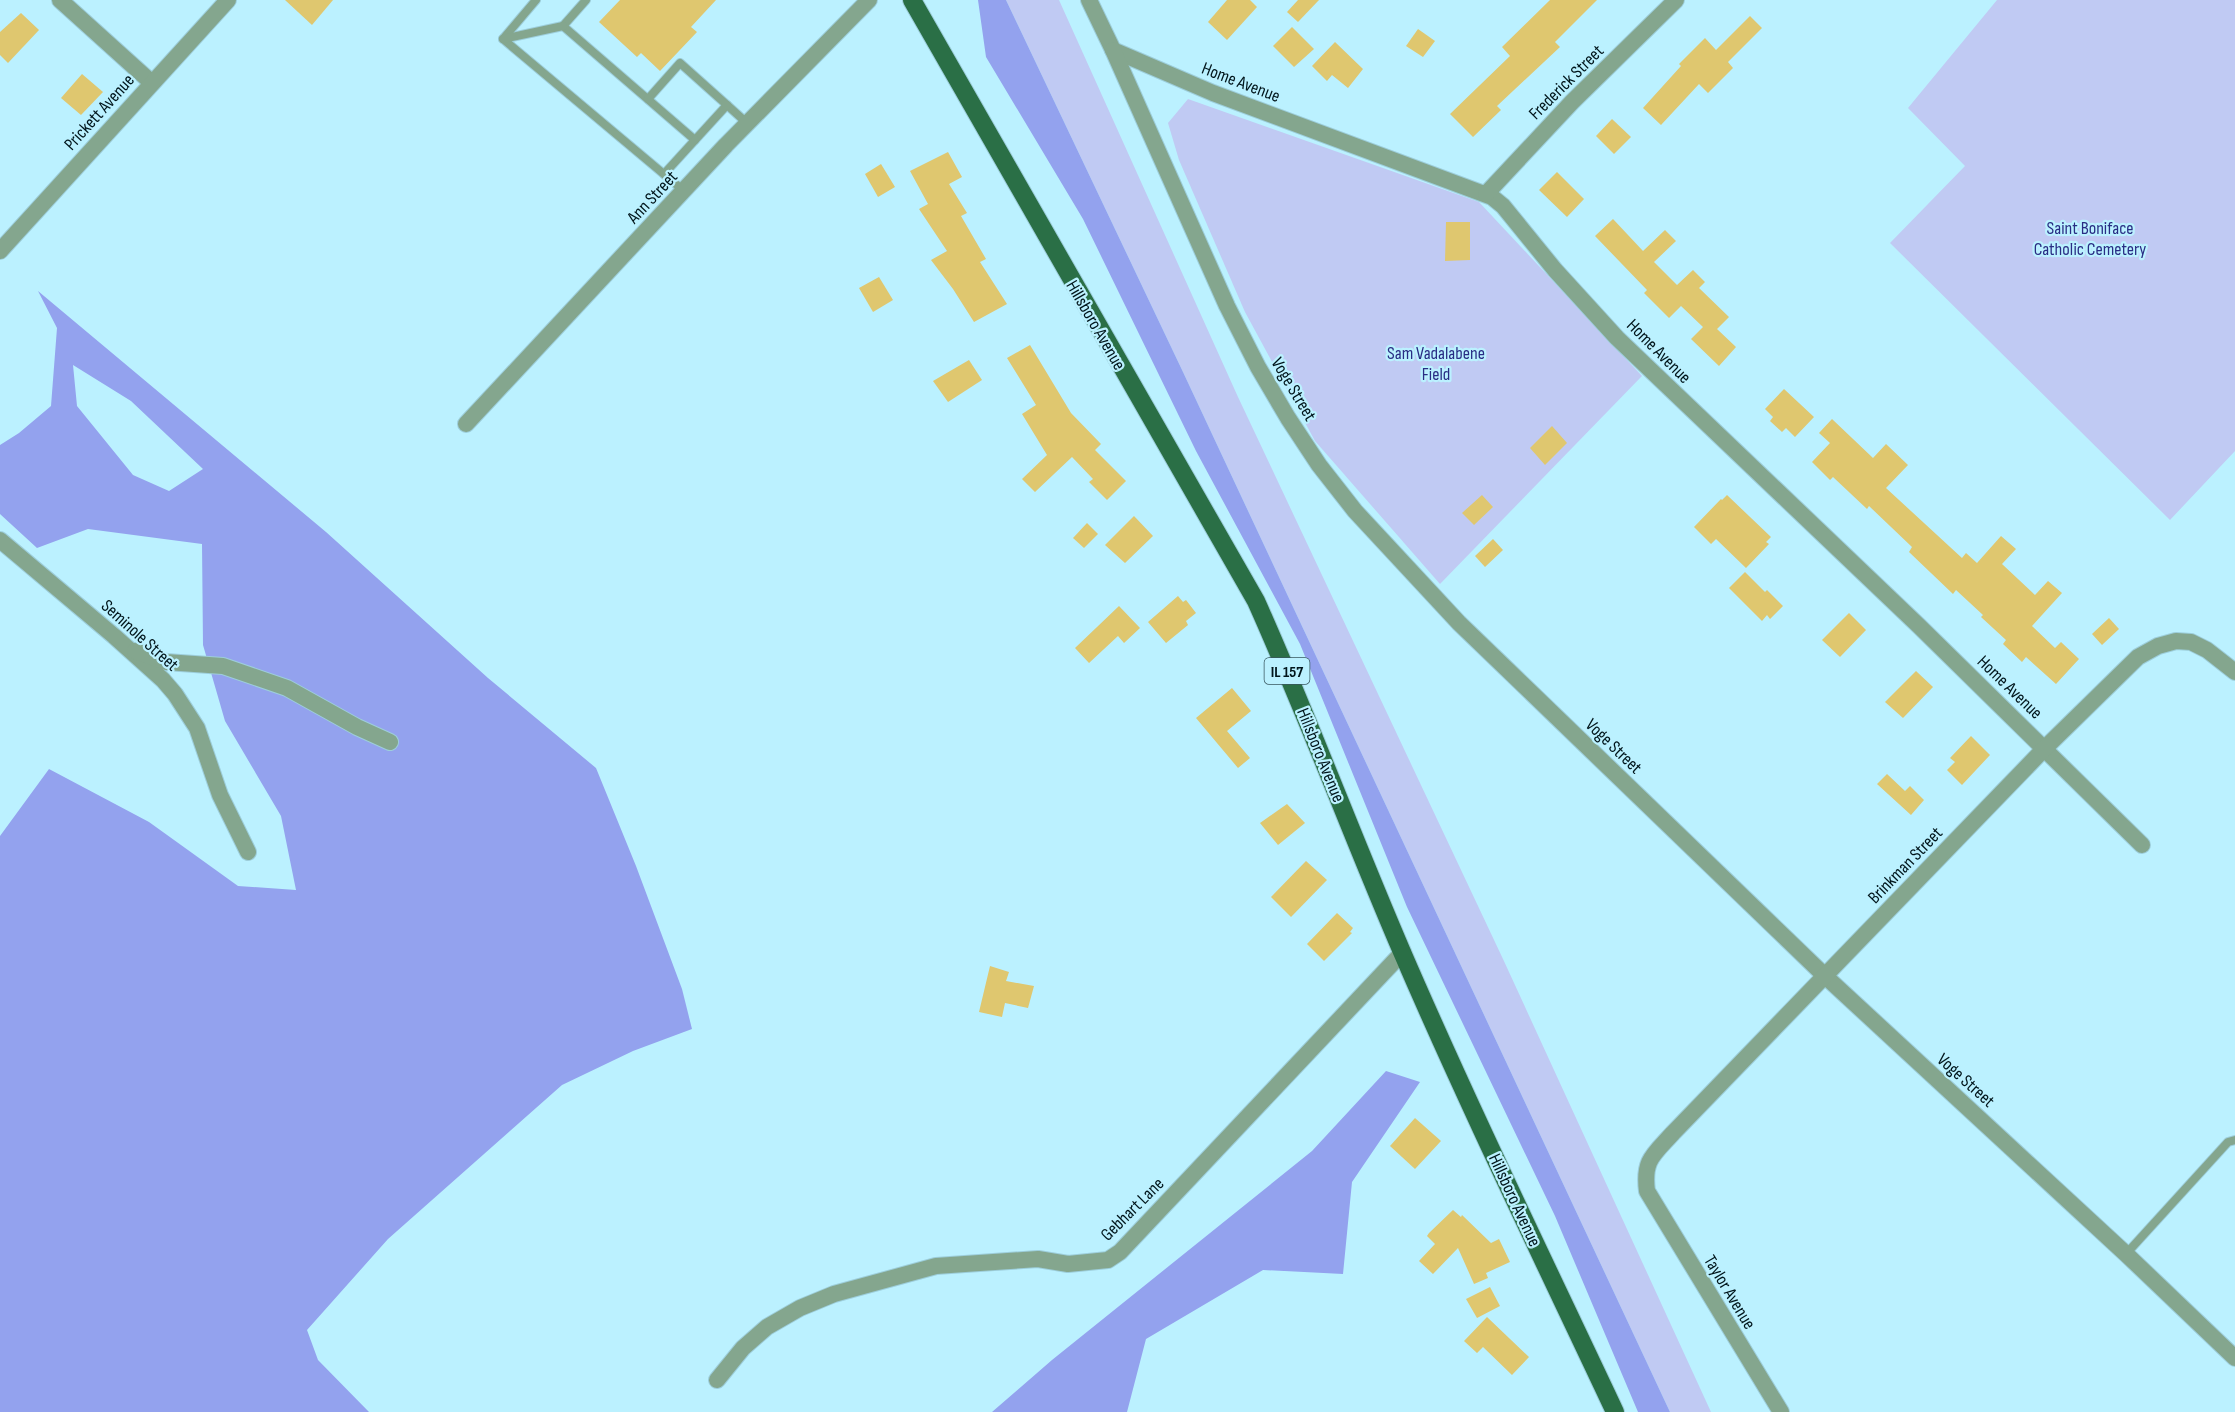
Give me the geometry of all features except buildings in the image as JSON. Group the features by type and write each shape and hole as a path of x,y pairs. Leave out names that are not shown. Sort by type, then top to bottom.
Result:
{"main road":[{"name":"Hillsboro Avenue","path":"912,0 1256,601 1402,952 1615,1412"}],"street":[{"path":"60,0 152,83"},
{"name":"Prickett Avenue","path":"0,251 228,0"},
{"name":"Ann Street","path":"466,424 684,191 869,0"},
{"path":"1089,0 1113,50"},
{"name":"Frederick Street","path":"1486,194 1572,102 1676,0"},
{"name":"Home Avenue","path":"1113,50 1213,93 1486,194 1503,206 1555,270 1624,346 2045,748 2142,844"},
{"name":"Voge Street","path":"1113,50 1227,306 1258,367 1319,465 1370,528 1459,623 1825,976 2235,1358"},
{"name":"Seminole Street","path":"0,540 163,680 175,694 197,728 220,795 248,852"},
{"name":"Brinkman Street","path":"1647,1191 1645,1169 1655,1153 2045,748 2138,657 2158,646 2176,641 2191,642 2206,650 2235,672"},
{"path":"126,648 166,662 223,666 286,688 357,727 390,742"},
{"name":"Gebhart Lane","path":"717,1380 743,1348 767,1327 800,1308 834,1294 936,1266 1038,1259 1068,1264 1108,1260 1120,1252 1402,952"},
{"name":"Taylor Avenue","path":"1647,1191 1781,1412"}],"lane":[{"path":"503,39 536,0"},
{"path":"503,39 563,26 586,0"},
{"path":"563,26 695,140"},
{"path":"503,39 684,191"},
{"path":"648,99 680,63 748,124"},
{"path":"663,174 727,105"},
{"path":"2126,1254 2228,1142 2235,1140"}],"green space":[{"path":"1006,0 1059,0 1238,397 1503,959 1711,1412 1670,1412 1183,372"},
{"name":"Saint Boniface Catholic Cemetery","path":"1997,0 2235,0 2235,451 2170,520 1890,243 1965,166 1908,108"},
{"name":"Sam Vadalabene Field","path":"1188,99 1479,202 1642,376 1440,584 1315,441 1245,312 1179,160 1168,123"}],"shaded area":[{"path":"978,0 1006,0 1183,372 1670,1412 1638,1412 1555,1216 1407,907 1300,644 1196,451 1083,219 986,57"},
{"path":"38,291 326,532 488,678 596,768 682,989 692,1029 633,1051 562,1085 388,1239 307,1330 318,1360 369,1412 0,1412 0,836 49,769 149,822 238,886 296,890 281,816 225,721 203,645 202,544 88,529 37,548 0,514 0,445 19,433 51,406 57,328","holes":["73,365 131,401 203,469 169,491 133,475 77,406"]},
{"path":"1386,1071 1420,1082 1352,1182 1343,1274 1263,1270 1146,1339 1127,1412 992,1412 1052,1360 1312,1151"}]}
